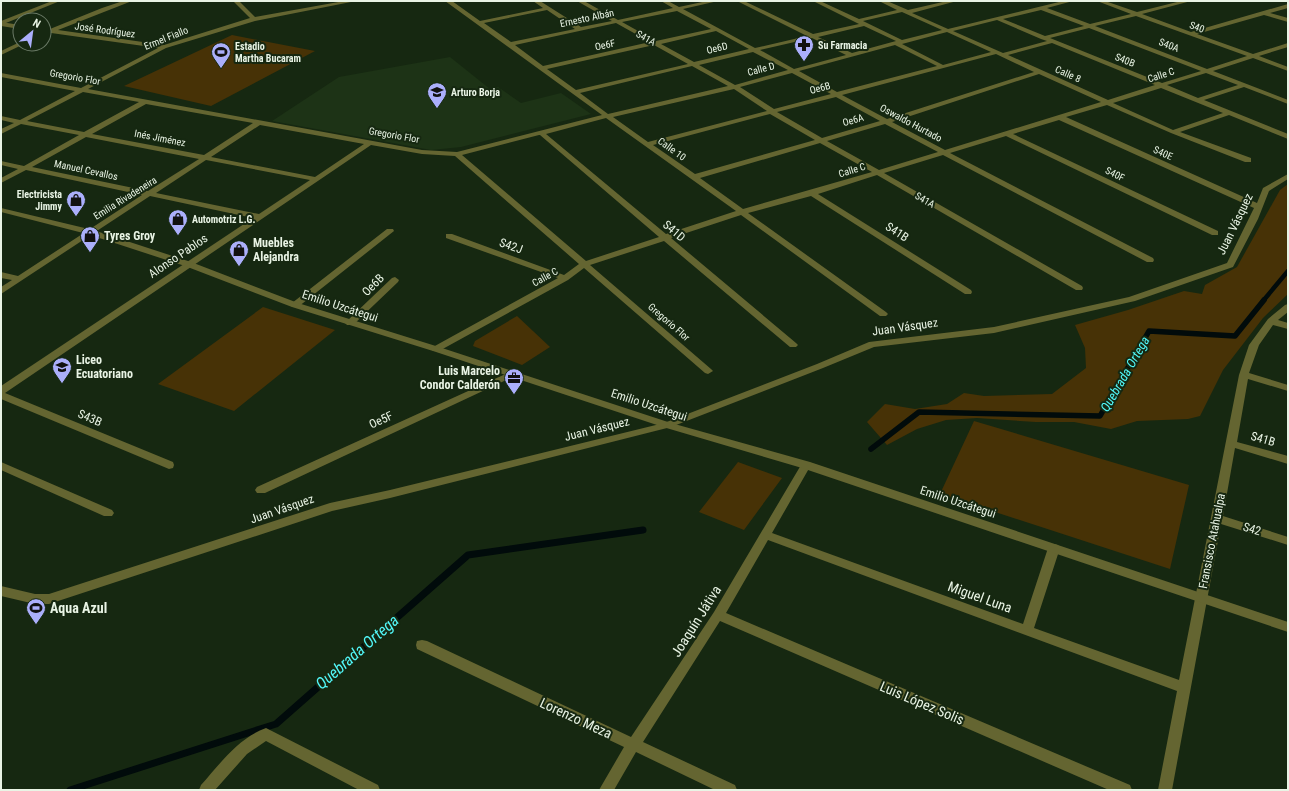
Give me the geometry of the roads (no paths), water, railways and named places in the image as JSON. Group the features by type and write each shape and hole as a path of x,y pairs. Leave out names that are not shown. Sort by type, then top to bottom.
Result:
{"street":[{"path":"1,23 57,1"},
{"path":"52,29 129,1"},
{"path":"236,1 254,19"},
{"path":"304,1 312,9"},
{"name":"Ermel Fiallo","path":"1,132 164,47 254,19 353,1"},
{"name":"Calle 10","path":"448,1 510,44 607,116 883,314"},
{"path":"536,1 580,29"},
{"name":"S41A","path":"581,1 734,87 820,140 1079,288"},
{"name":"Oswaldo Hurtado","path":"664,1 755,49 836,95 1150,260"},
{"name":"Ernesto Albán","path":"510,44 715,1"},
{"path":"740,1 851,55"},
{"path":"816,1 861,22 943,67"},
{"name":"Calle 8","path":"882,1 1174,132 1248,160"},
{"path":"934,1 941,4"},
{"name":"Oe6D","path":"575,92 906,11 954,1"},
{"name":"Calle D","path":"457,154 542,134 607,116 734,87 851,55 1070,1"},
{"name":"S40","path":"1100,1 1288,69"},
{"path":"1043,38 1188,1"},
{"path":"1191,34 1288,6"},
{"path":"478,23 549,8"},
{"name":"S40A","path":"1042,8 1288,102"},
{"path":"1264,13 1288,20"},
{"name":"S40B","path":"999,19 1230,112 1288,137"},
{"path":"1,23 12,25"},
{"name":"Oe6F","path":"542,68 656,44 718,29"},
{"name":"José Rodríguez","path":"52,32 164,47"},
{"name":"Oe6B","path":"648,144 943,67 1052,41"},
{"name":"Calle C","path":"436,349 565,278 585,264 742,212 812,193 1109,102 1288,44"},
{"path":"1,53 12,48"},
{"name":"Oe6A","path":"694,177 887,121 1040,72"},
{"name":"Gregorio Flor","path":"1,75 370,143 422,152 457,154 708,371"},
{"path":"1198,100 1244,85"},
{"path":"1276,98 1288,94"},
{"path":"1,181 146,101"},
{"path":"1174,132 1230,112"},
{"name":"S40E","path":"1060,117 1258,207"},
{"name":"Inés Jiménez","path":"1,118 315,179"},
{"name":"Emilia Rivadeneira","path":"1,291 260,122"},
{"name":"S40F","path":"1006,133 1215,233"},
{"name":"S41D","path":"542,134 663,238 793,345"},
{"name":"Alonso Pablos","path":"1,391 370,143"},
{"name":"Manuel Cevallos","path":"1,163 260,217"},
{"name":"Juan Vásquez","path":"1,591 35,599 49,599 330,506 390,494 667,425 820,366 872,344 994,330 1132,299 1230,265 1266,190 1288,176"},
{"name":"S41B","path":"812,193 968,292"},
{"name":"Emilio Uzcátegui","path":"1,210 90,232 188,264 350,324 436,349 667,425 806,465 1288,627"},
{"path":"296,305 390,231"},
{"name":"S42J","path":"449,236 565,278"},
{"path":"1,275 19,279"},
{"name":"Oe6B","path":"350,324 395,280"},
{"name":"Fransisco Atahualpa","path":"1165,790 1244,376 1254,345 1271,321 1288,307"},
{"path":"1271,321 1288,326"},
{"name":"Oe5F","path":"261,490 512,374"},
{"path":"1244,376 1288,388"},
{"name":"S43B","path":"1,396 169,465"},
{"name":"S41B","path":"1232,444 1288,460"},
{"name":"Joaquín Játiva","path":"606,790 633,745 718,615 806,465"},
{"path":"1,466 108,513"},
{"name":"S42","path":"1216,518 1288,541"},
{"name":"Miguel Luna","path":"765,535 1185,688"},
{"path":"1027,631 1054,548"},
{"name":"Luis López Solis","path":"718,615 1125,790"},
{"name":"Lorenzo Meza","path":"422,645 730,790"},
{"path":"206,790 248,744 266,734 373,790"}],"waterway":[{"name":"Quebrada Ortega","path":"1263,301 1288,271"},
{"name":"Quebrada Ortega","path":"871,449 919,412 1100,416 1149,331 1235,336 1264,300"},
{"name":"Quebrada Ortega","path":"70,790 276,724 468,555 643,530"}],"place":[{"name":"Su Farmacia","path":"804,62"},
{"name":"Estadio Martha Bucaram","path":"221,69"},
{"name":"Arturo Borja","path":"437,109"},
{"name":"Electricista Jimmy","path":"76,217"},
{"name":"Automotriz L.G.","path":"178,236"},
{"name":"Tyres Groy","path":"90,253"},
{"name":"Muebles Alejandra","path":"239,267"},
{"name":"Liceo Ecuatoriano","path":"62,384"},
{"name":"Luis Marcelo Condor Calderón","path":"514,395"},
{"name":"Aqua Azul","path":"36,625"}]}
